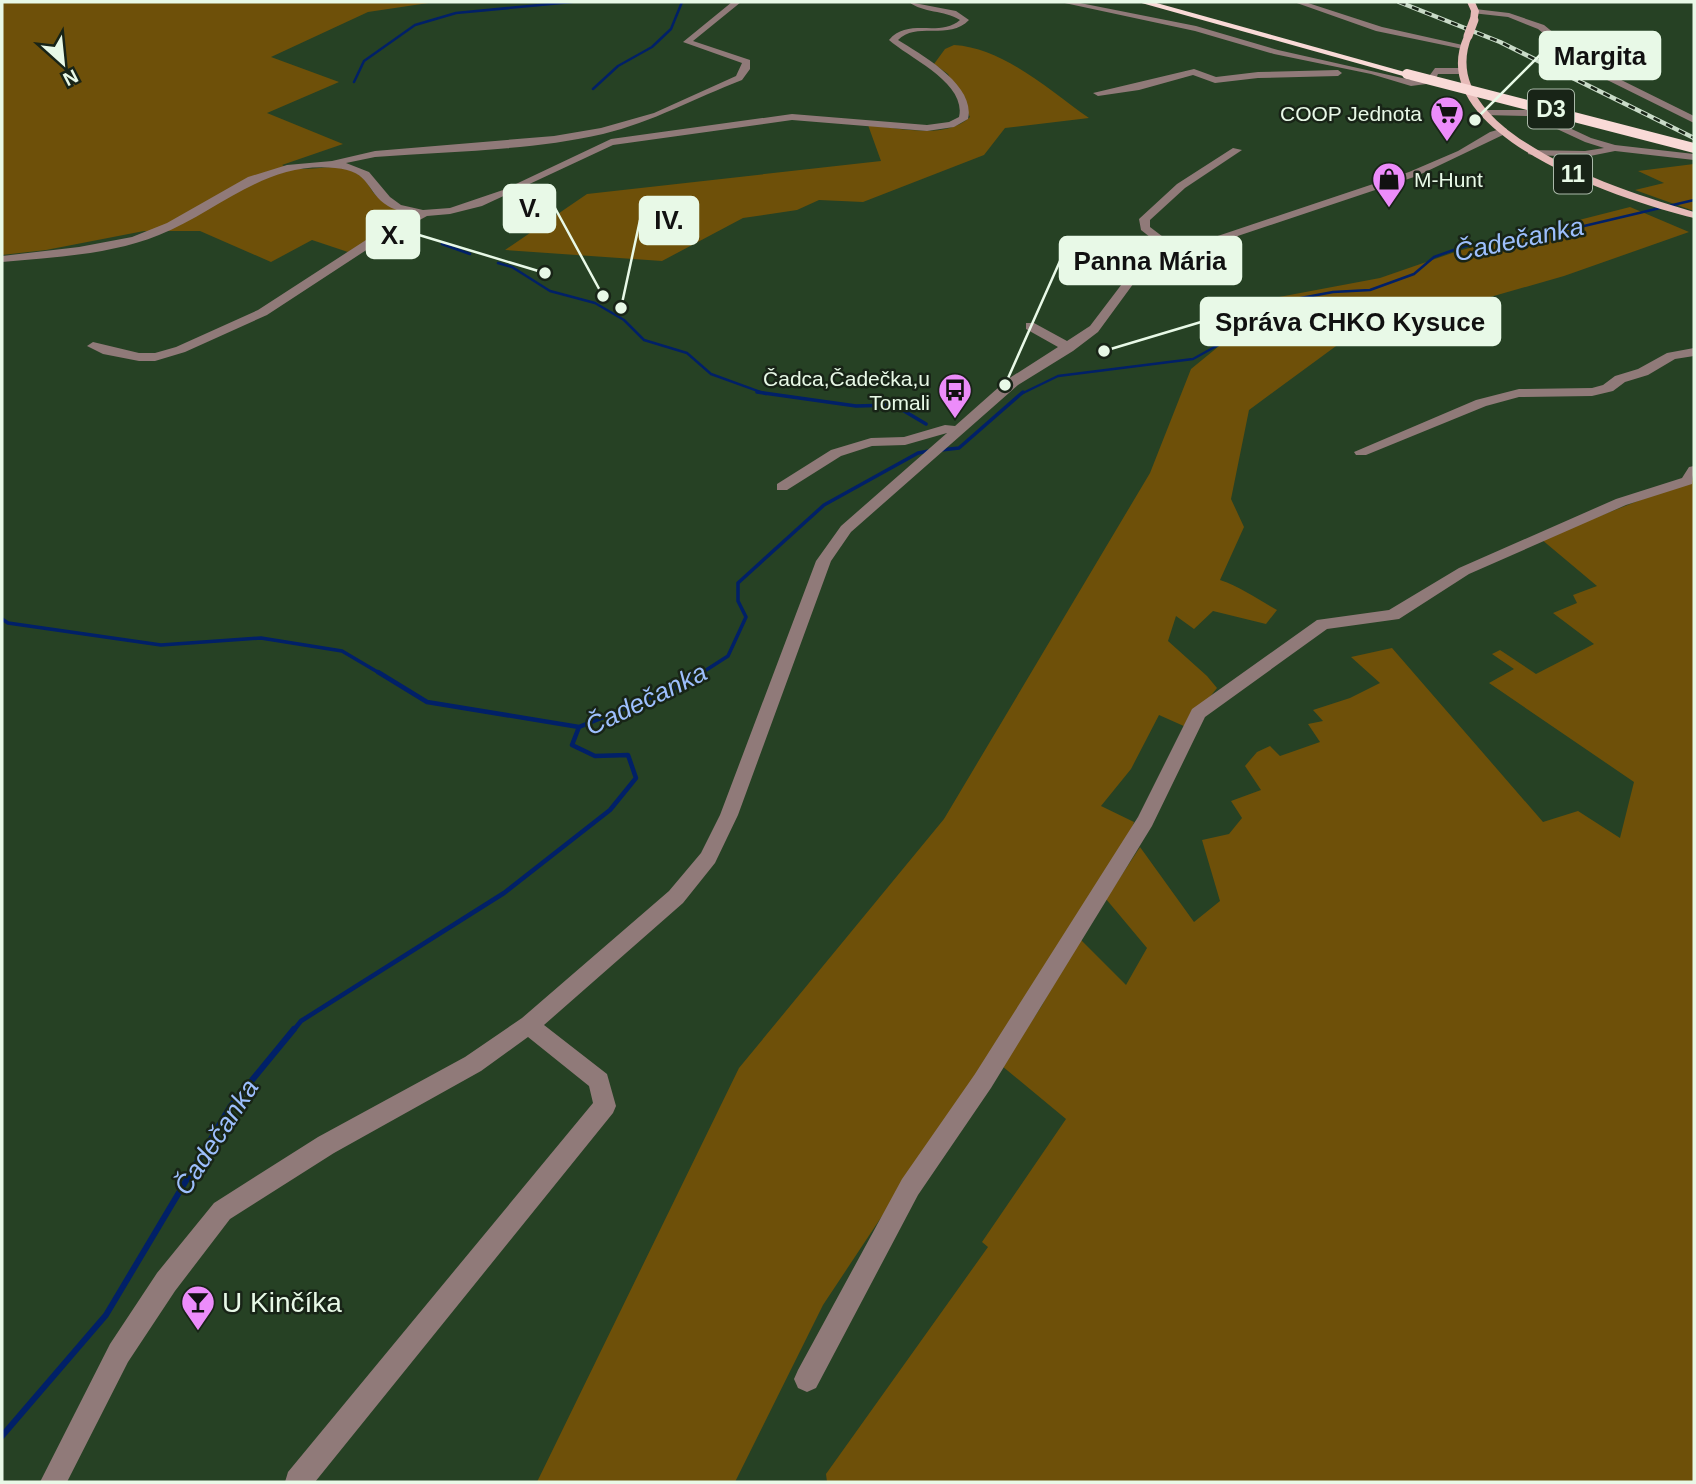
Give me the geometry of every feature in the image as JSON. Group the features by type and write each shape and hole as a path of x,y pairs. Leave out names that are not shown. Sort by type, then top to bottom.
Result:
{"highway":[{"name":"D3","path":"1143,2 1694,148"},
{"name":"D3","path":"1161,2 1408,72 1694,142"}],"main road":[{"path":"1460,71 1459,60 1473,11"},
{"name":"11","path":"1460,71 1467,90 1486,113 1532,152 1590,182 1694,214"}],"street":[{"path":"2,259 104,246 151,234 185,219 265,173 288,167 323,164 375,154 554,139 602,131 657,115 739,78 746,69 747,62 687,42 737,2"},
{"path":"323,164 358,170 372,179 384,198 398,208 426,212 454,211 517,188 590,149 611,142 803,117 927,128 956,124 963,119 965,111 948,80 929,63 893,40 901,33 956,27 965,20 954,13 913,2"},
{"path":"1063,2 1196,29 1276,52 1418,83 1431,81 1435,71 1460,71"},
{"path":"1298,2 1373,28 1463,46"},
{"path":"1473,11 1526,20 1547,31 1575,56 1604,76 1694,120"},
{"path":"1098,93 1133,88 1194,72 1215,80 1258,75 1366,70"},
{"path":"1486,113 1540,116 1588,140 1614,148 1694,157"},
{"path":"602,131 611,142"},
{"path":"53,1482 120,1353 166,1283 222,1211 326,1145 472,1064 529,1025 676,897 708,858 729,815 824,561 846,529 1013,383 1069,348 1103,321 1127,282 1135,274 1177,253 1413,174 1504,131"},
{"path":"1532,152 1595,154 1614,148"},
{"path":"1177,253 1145,228 1144,219 1181,186 1237,150"},
{"path":"93,346 104,351 148,357 188,346 237,326 281,302 395,226 426,212"},
{"path":"1030,327 1069,348"},
{"path":"1361,452 1480,403 1519,393 1592,392 1608,388 1620,379 1643,372 1671,356 1694,352"},
{"path":"782,487 836,453 871,442 905,441 945,429 958,430"},
{"path":"807,1379 910,1187 983,1081 1145,821 1198,713 1323,624 1393,615 1464,572 1621,502 1687,481 1694,470"},
{"path":"298,1482 605,1106 599,1082 529,1025"}],"shaded area":[{"path":"2,2 435,2 368,12 271,57 339,82 267,113 343,144 282,165 295,169 334,167 351,171 363,178 382,200 413,213 348,252 312,240 271,262 200,231 144,231 46,250 2,255"},
{"path":"954,45 973,48 1008,62 1089,118 1005,128 984,155 863,202 819,200 797,210 743,218 662,261 505,250 587,194 881,161 868,125 935,130 960,124 970,117 948,74 934,64 945,49"},
{"path":"1694,164 1694,211 1635,190 1664,183 1638,171"},
{"path":"1630,207 1689,232 1564,276 1347,338 1249,410 1231,499 1244,527 1220,580 1277,610 1266,624 1213,611 1194,629 1176,616 1168,641 1217,688 1186,727 1159,715 1131,769 1101,806 1134,822 1124,851 823,1305 735,1482 537,1482 739,1068 944,819 1150,473 1191,369 1279,297 1380,278 1458,251"},
{"path":"1694,479 1694,1482 827,1482 826,1474 988,1247 982,1242 1066,1119 1002,1066 1041,1007 1079,938 1126,985 1147,948 1106,899 1140,847 1194,922 1220,901 1202,840 1229,834 1242,818 1231,801 1261,790 1245,766 1257,752 1270,746 1280,756 1320,742 1308,724 1323,721 1313,710 1350,698 1380,683 1351,657 1392,648 1543,822 1578,811 1620,838 1634,782 1489,683 1514,669 1492,654 1500,650 1536,674 1594,644 1553,613 1577,603 1573,595 1597,586 1541,539"}],"waterway":[{"path":"354,82 364,61 415,25 456,13 572,2"},
{"path":"593,89 618,66 652,47 671,29 682,2"},
{"name":"Čadečanka","path":"1021,394 1058,376 1193,359 1229,339 1271,309 1290,300 1333,292 1370,290 1414,274 1434,257 1465,246 1584,226 1694,200"},
{"path":"442,244 470,254"},
{"path":"498,263 512,267 550,291 595,303 624,320 644,340 687,353 711,374 763,393"},
{"path":"757,392 763,393"},
{"name":"Čadečanka","path":"941,450 959,448 1023,392"},
{"path":"763,393 856,406 894,405 926,424"},
{"name":"Čadečanka","path":"701,673 728,656 746,617 738,601 738,583 824,505 918,453 929,451"},
{"path":"2,619 8,623 161,645 261,638 342,651 381,674"},
{"path":"378,672 427,702 579,727"},
{"name":"Čadečanka","path":"579,727 687,683 701,673"},
{"name":"Čadečanka","path":"293,1031 301,1021 504,893 610,810 636,778 628,755 595,756 572,745 579,727"},
{"name":"Čadečanka","path":"2,1436 106,1315 230,1107 294,1029"}],"railway":[{"path":"1399,2 1500,42 1694,138"}],"place":[{"name":"Margita","path":"1475,120"},
{"name":"COOP Jednota","path":"1447,143"},
{"name":"M-Hunt","path":"1389,209"},
{"name":"X.","path":"545,273"},
{"name":"V.","path":"603,296"},
{"name":"IV.","path":"621,308"},
{"name":"Správa CHKO Kysuce","path":"1104,351"},
{"name":"Panna Mária","path":"1005,385"},
{"name":"Čadca,Čadečka,u Tomali","path":"955,420"},
{"name":"U Kinčíka","path":"198,1332"}]}
